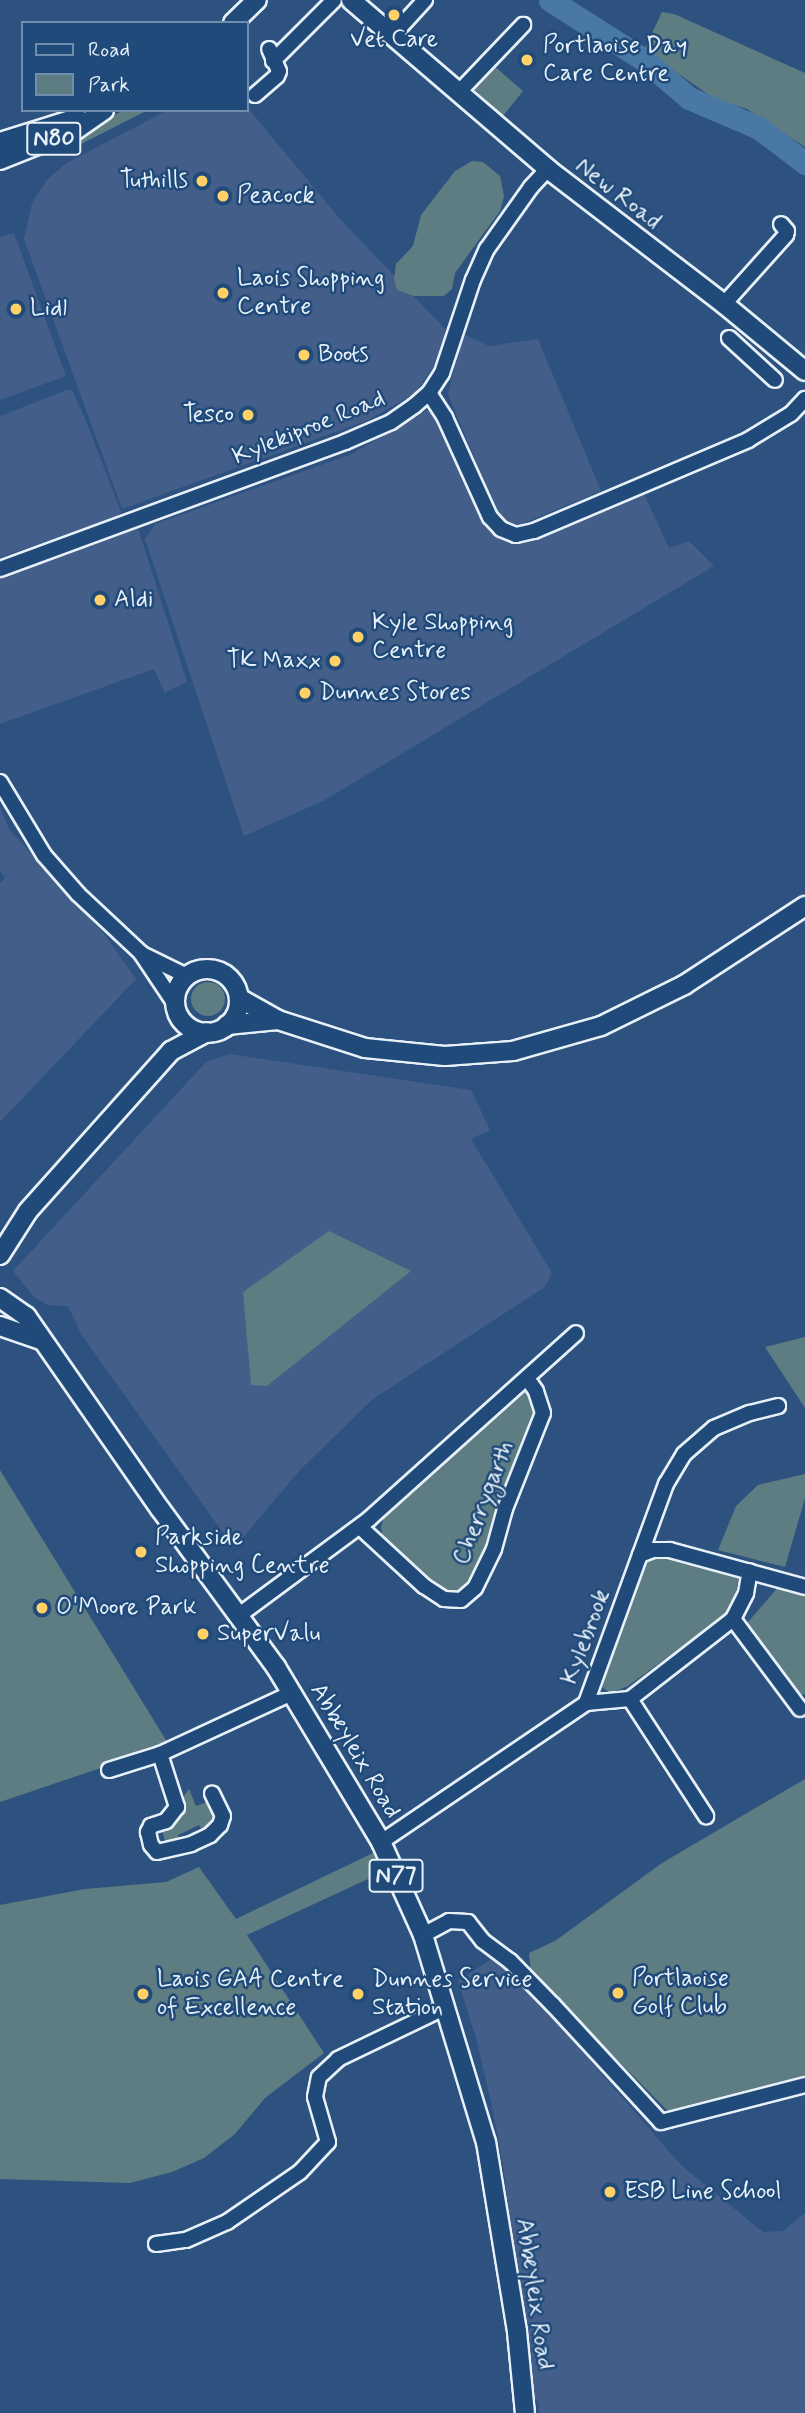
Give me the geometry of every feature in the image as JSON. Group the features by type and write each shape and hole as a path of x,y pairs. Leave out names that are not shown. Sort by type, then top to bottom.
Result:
{"main road":[{"path":"235,21 257,0"},
{"name":"New Road","path":"351,0 548,169 724,304 805,371"},
{"name":"N80","path":"0,142 97,112"},
{"name":"N80","path":"0,160 76,129 100,112"},
{"path":"239,998 278,1020 337,1041 396,1052 445,1056 523,1049 601,1026 686,984 805,906"},
{"path":"172,1051 178,1011 178,989 187,976 208,969 223,973 234,984 239,998 236,1013 227,1025"},
{"path":"178,1011 191,1028 206,1032"},
{"path":"0,1255 6,1236 172,1051 206,1032 227,1025 278,1020"},
{"name":"Abbeyleix Road","path":"0,1298 26,1316 292,1693 381,1842 423,1935 486,2142 517,2332 525,2413"},
{"path":"0,1326 41,1340"}],"street":[{"path":"255,94 277,76 279,71 271,55 334,0"},
{"path":"392,36 424,0"},
{"path":"459,92 523,25"},
{"name":"Kylekiproe Road","path":"0,569 345,442 391,422 429,393 442,373 473,280 488,249 531,187 548,169"},
{"path":"724,304 786,235 787,231 781,224"},
{"path":"747,354 758,332"},
{"path":"729,338 775,380"},
{"path":"429,393 445,418 490,517 501,529 516,535 534,531 748,440 791,414 805,399"},
{"path":"0,782 44,855 78,894 141,953 178,1011"},
{"path":"141,953 187,976"},
{"name":"Cherrygarth","path":"238,1616 360,1527 576,1333"},
{"name":"Cherrygarth","path":"360,1527 424,1586 444,1599 461,1600 475,1588 494,1549 505,1509 543,1413 537,1391 527,1378"},
{"name":"Kylebrook","path":"381,1842 586,1703 666,1484 684,1454 714,1428 750,1413 778,1406"},
{"path":"640,1555 653,1549 670,1550 805,1587"},
{"path":"586,1703 630,1699 733,1619 746,1593 750,1571"},
{"path":"733,1619 800,1709"},
{"path":"109,1770 160,1754 292,1693"},
{"path":"630,1699 706,1816"},
{"path":"160,1754 177,1807 166,1821 151,1826 148,1832 157,1852 191,1844 210,1835 220,1825 223,1816 212,1793"},
{"path":"423,1935 449,1921 468,1922 484,1941 510,1961 544,1996 661,2122 805,2085"},
{"path":"155,2243 187,2240 227,2222 300,2172 328,2142 316,2097 319,2077 338,2059 446,2007"}],"shaded area":[{"name":"Laois Shopping Centre","path":"248,108 340,219 445,329 443,351 416,393 366,421 122,509 24,239 32,203 46,181 65,164 164,112 248,112"},
{"name":"Lidl","path":"14,233 66,376 0,400 0,237"},
{"path":"463,334 489,346 538,339 601,491 519,525 508,522 497,512 448,394"},
{"path":"72,390 87,423 121,512 117,518 0,557 0,416"},
{"name":"Kyle Shopping Centre","path":"427,410 436,416 490,524 538,536 644,494 669,548 689,541 714,566 323,801 244,836 145,539 155,524 352,454"},
{"path":"138,528 187,682 165,693 154,669 0,724 0,578"},
{"path":"0,807 9,829 104,934 136,979 0,1122 0,883 5,878 0,871"},
{"path":"229,1054 471,1090 490,1130 471,1139 552,1273 545,1287 373,1399 300,1470 234,1548 81,1334 68,1306 48,1305 34,1297 13,1271 206,1062"},
{"name":"ESB Line School","path":"490,1960 504,1962 681,2165 763,2232 783,2231 805,2213 805,2413 539,2413 538,2401 530,2399 504,2171 492,2106 476,2038 458,1981"}],"green space":[{"path":"662,12 674,14 805,73 805,147 747,109 715,99 644,50"},
{"path":"493,65 523,91 503,116 474,86"},
{"path":"121,112 144,112 77,146 72,144 73,135"},
{"path":"472,161 483,162 500,176 504,196 500,211 455,273 452,289 444,296 414,296 397,290 394,279 396,264 413,246 421,215 455,171"},
{"path":"208,982 220,987 225,999 220,1011 208,1016 196,1011 191,999 196,987"},
{"path":"329,1231 411,1271 267,1386 251,1385 243,1292"},
{"path":"805,1337 805,1408 765,1347"},
{"path":"524,1392 530,1395 535,1411 473,1583 456,1594 444,1593 383,1539 381,1527 385,1514 516,1395"},
{"name":"O'Moore Park","path":"0,1470 169,1745 0,1802"},
{"path":"805,1474 805,1498 785,1567 718,1550 736,1506 758,1485"},
{"path":"654,1557 689,1560 740,1573 732,1610 628,1686 611,1693 603,1688 600,1682 644,1563"},
{"path":"780,1585 805,1592 805,1694 799,1695 789,1685 749,1627 748,1622"},
{"name":"Portlaoise Golf Club","path":"805,1779 805,2080 669,2112 531,1973 529,1953 555,1941 662,1863"},
{"path":"189,1789 196,1806 207,1802 217,1822 203,1832 199,1825 178,1835 181,1844 167,1846 161,1828 180,1818 183,1810 182,1799"},
{"name":"Laois GAA Centre of Excellence","path":"373,1853 381,1873 247,1935 324,2053 265,2098 235,2134 204,2158 172,2172 130,2183 0,2179 0,1905 85,1889 166,1882 199,1867 236,1919"}],"waterway":[{"path":"550,0 643,59 689,98 759,128 805,163"}],"place":[{"name":"Vet Care","path":"394,15"},
{"name":"Portlaoise Day Care Centre","path":"527,60"},
{"name":"Tuthills","path":"202,181"},
{"name":"Peacock","path":"223,196"},
{"name":"Laois Shopping Centre","path":"223,293"},
{"name":"Lidl","path":"16,309"},
{"name":"Boots","path":"304,355"},
{"name":"Tesco","path":"248,415"},
{"name":"Aldi","path":"100,600"},
{"name":"Kyle Shopping Centre","path":"358,637"},
{"name":"TK Maxx","path":"335,661"},
{"name":"Dunnes Stores","path":"305,693"},
{"name":"Parkside Shopping Centre","path":"141,1552"},
{"name":"O'Moore Park","path":"42,1608"},
{"name":"SuperValu","path":"203,1634"},
{"name":"Portlaoise Golf Club","path":"618,1993"},
{"name":"Laois GAA Centre of Excellence","path":"143,1994"},
{"name":"Dunnes Service Station","path":"358,1994"},
{"name":"ESB Line School","path":"610,2192"}]}
